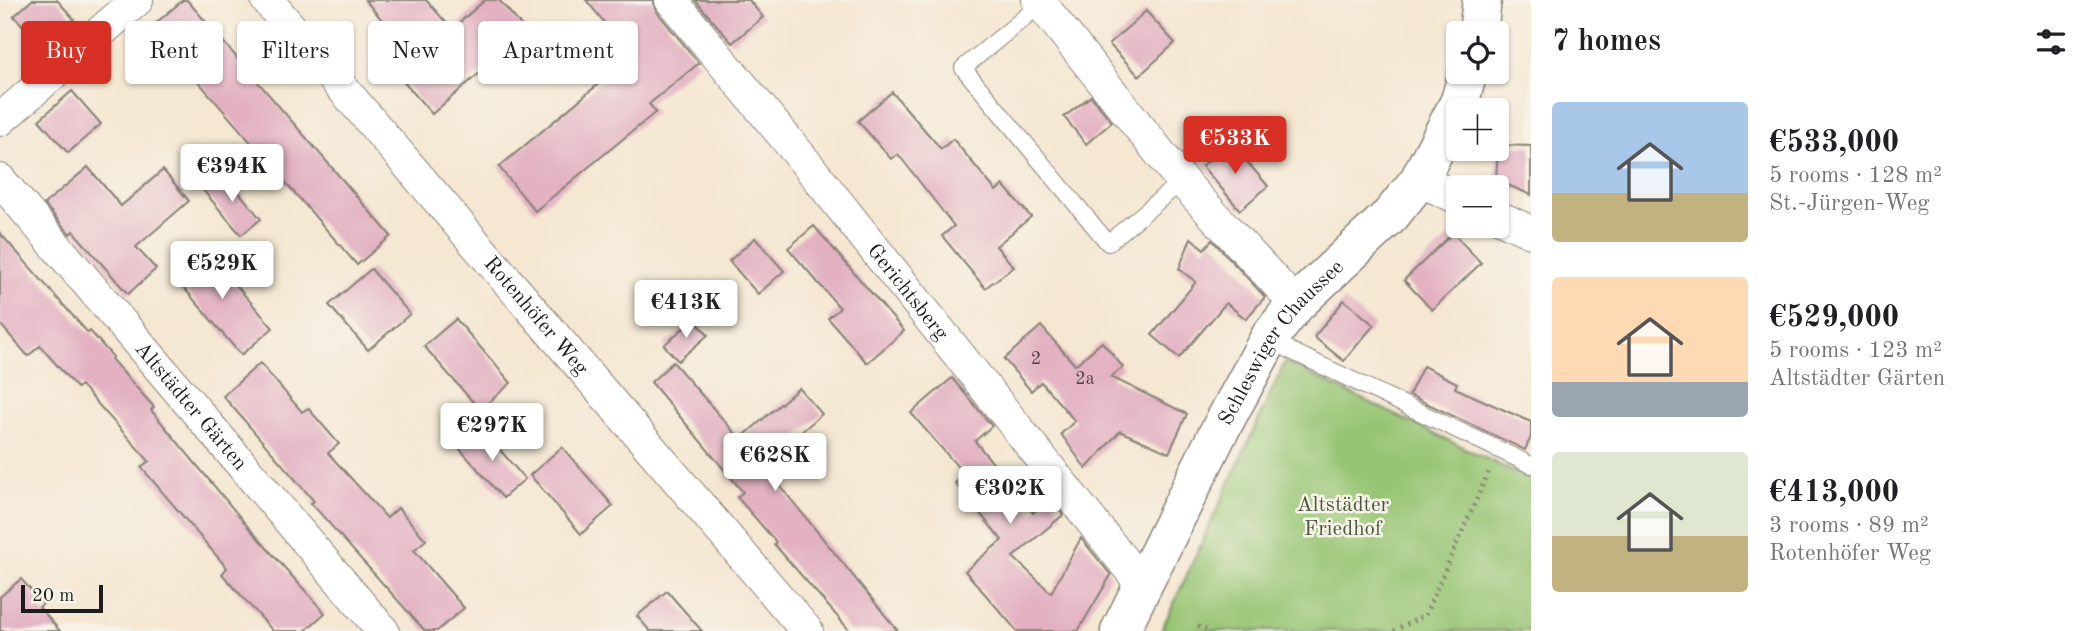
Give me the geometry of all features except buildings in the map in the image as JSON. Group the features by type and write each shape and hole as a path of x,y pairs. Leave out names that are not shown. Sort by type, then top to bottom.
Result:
{"street":[{"path":"0,120 137,0"},
{"name":"Rotenhöfer Weg","path":"267,0 807,631"},
{"name":"Gerichtsberg","path":"671,0 803,158 1144,587"},
{"path":"1479,21 1482,0"},
{"path":"1039,2 1182,181 1296,304"},
{"name":"Schleswiger Chaussee","path":"1120,631 1216,438 1270,338 1296,304 1391,215 1419,180 1460,101 1465,84"},
{"name":"Altstädter Gärten","path":"0,180 383,631"},
{"path":"1419,180 1446,192"},
{"path":"1509,222 1531,232"}],"lane":[{"path":"1039,2 963,68 1108,243 1182,181"},
{"path":"1270,338 1291,351 1531,465"}],"path":[{"path":"1394,631 1425,615 1493,462"},
{"path":"1198,626 1208,631"}],"green space":[{"name":"Altstädter Friedhof","path":"1285,362 1531,480 1531,631 1161,631"}]}
